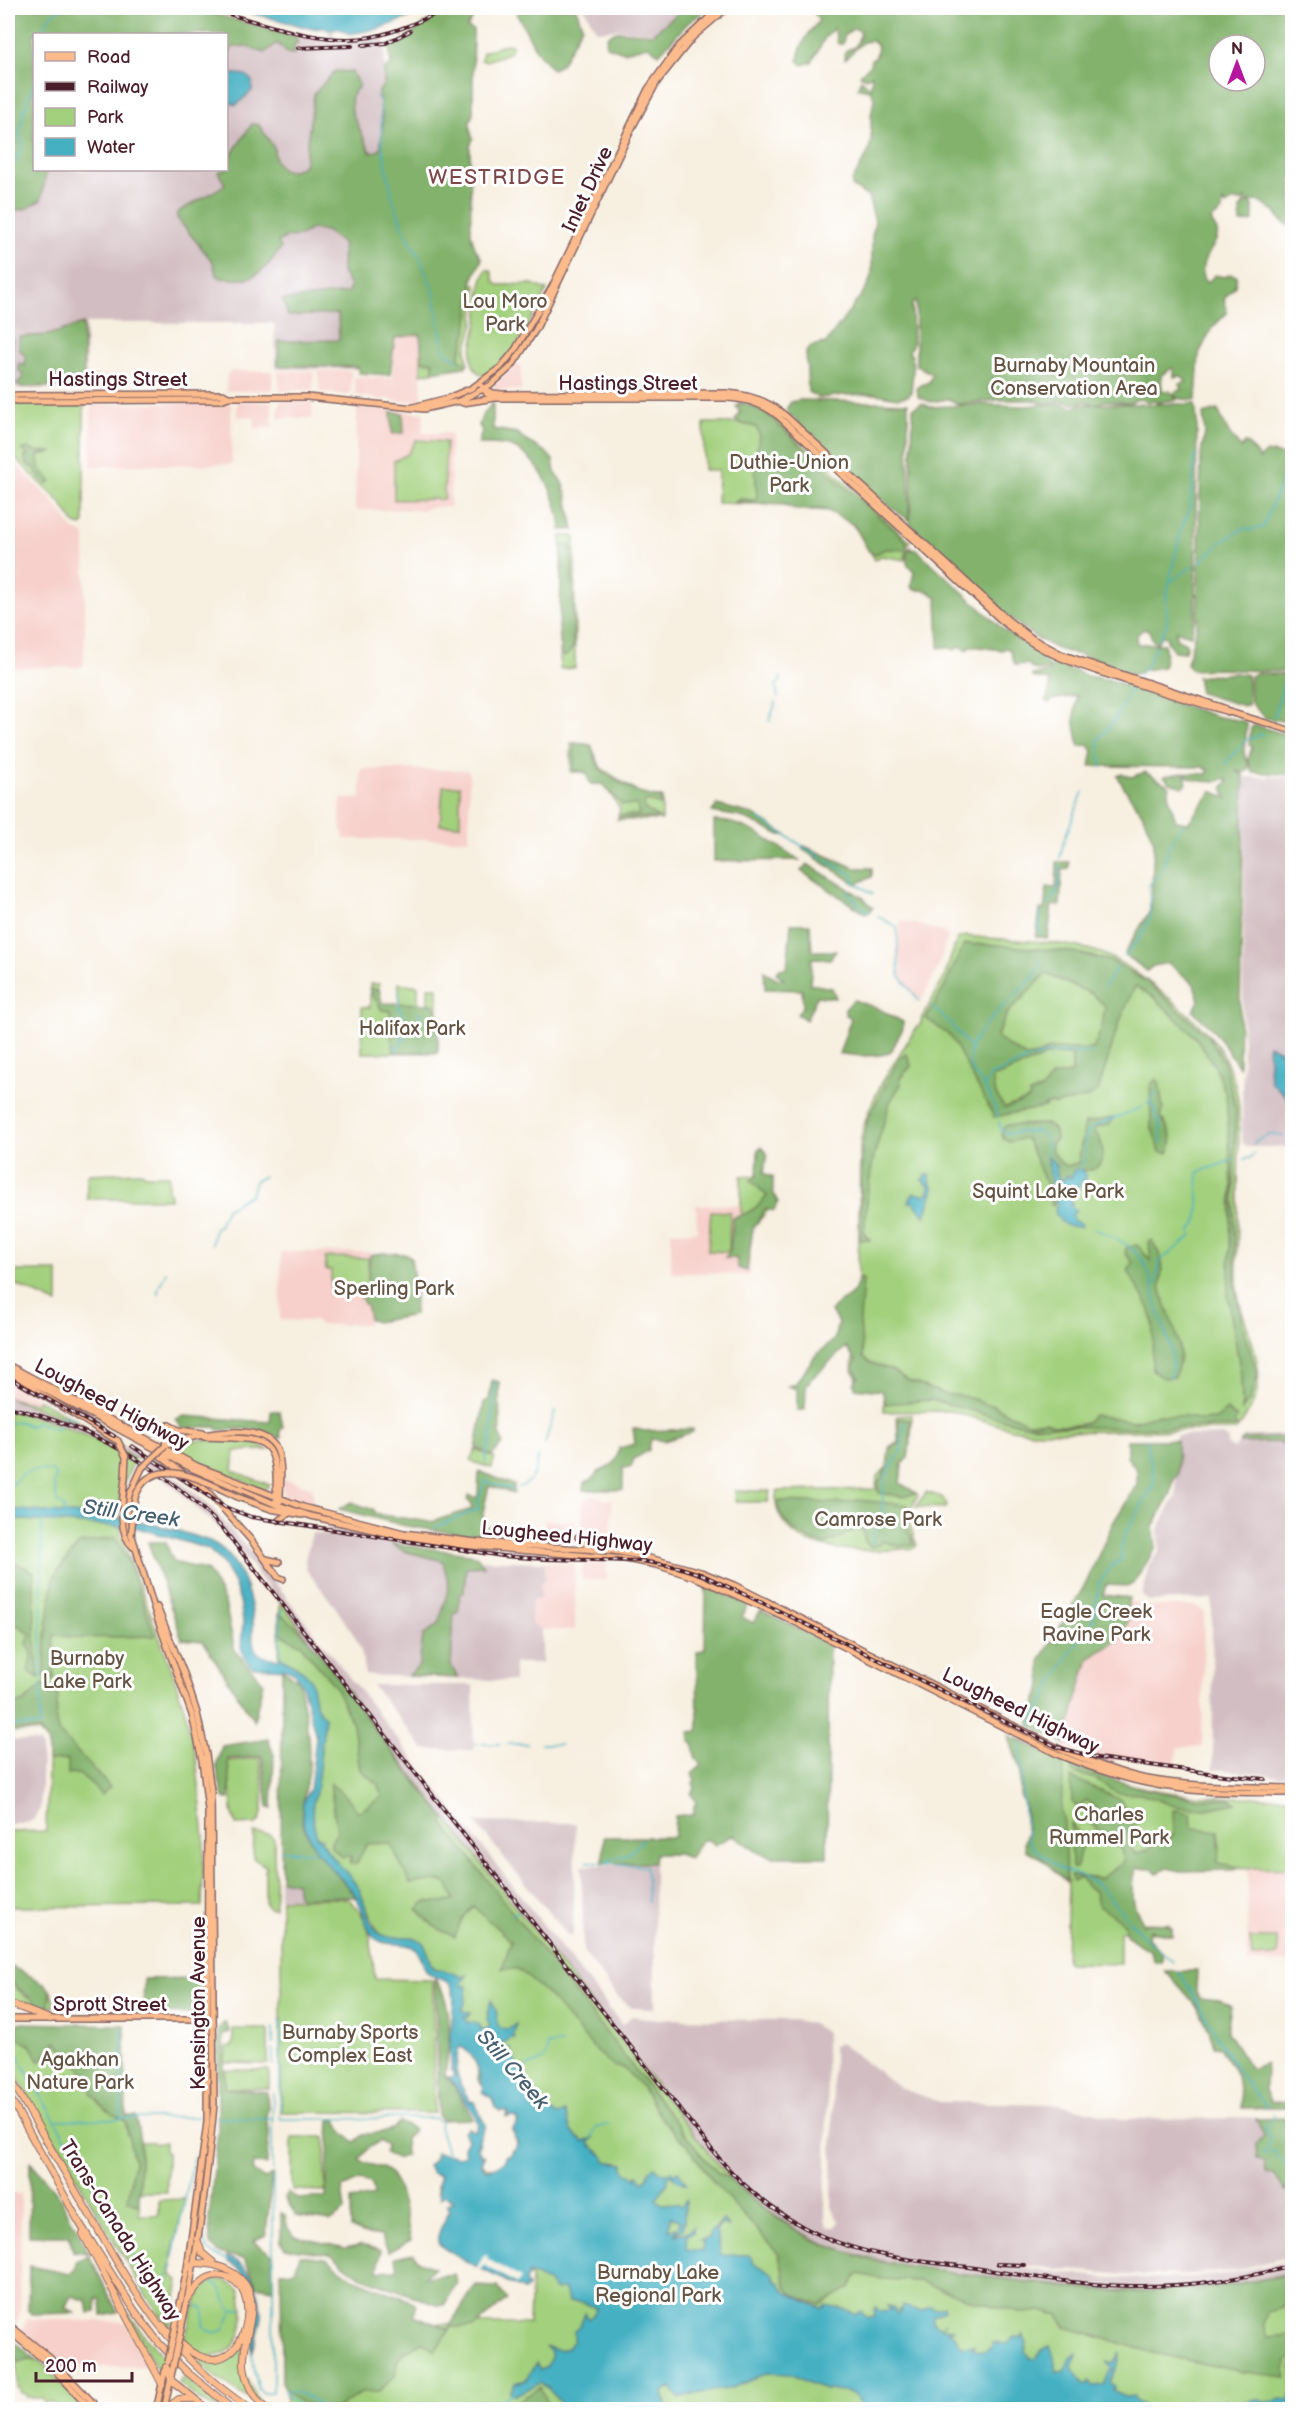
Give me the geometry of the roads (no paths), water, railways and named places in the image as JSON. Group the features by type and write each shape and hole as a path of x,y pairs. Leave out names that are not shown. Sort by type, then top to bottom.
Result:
{"highway":[{"path":"8,2003 50,2019"},
{"name":"Trans-Canada Highway","path":"8,2074 120,2268 150,2314 195,2366 252,2409"},
{"name":"Trans-Canada Highway","path":"8,2094 79,2222 130,2304 159,2343 201,2384 234,2409"},
{"path":"79,2222 112,2292 162,2384"},
{"path":"197,2239 202,2253 216,2264 234,2272 249,2290 252,2311 245,2350 245,2372 250,2390 267,2409"},
{"path":"188,2270 194,2263 216,2264"},
{"path":"150,2314 184,2347 198,2356 214,2359 231,2353 241,2339 246,2315 245,2295 239,2284 223,2276 208,2278 200,2283 187,2300"},
{"path":"169,2366 171,2378 194,2400 209,2409"},
{"path":"165,2409 179,2398 194,2400"}],"main road":[{"name":"Inlet Drive","path":"482,386 507,361 532,325 635,112 653,80 684,40 719,8"},
{"name":"Inlet Drive","path":"482,386 512,366 530,341 642,107 657,81 693,37 727,8"},
{"name":"Hastings Street","path":"482,386 491,393 502,394 726,393 750,396 766,402 778,412"},
{"name":"Hastings Street","path":"8,398 17,401 221,400 228,397 300,396 413,406 424,409 459,401 482,386"},
{"name":"Hastings Street","path":"413,406 482,386"},
{"path":"482,386 487,394 495,398"},
{"name":"Hastings Street","path":"459,401 463,403 495,398 734,399 756,403 778,412"},
{"path":"778,412 1007,625 1034,646 1079,665 1195,703 1293,731"},
{"name":"Lougheed Highway","path":"8,1365 167,1452 278,1501 404,1533 476,1542 592,1550 642,1556 671,1563 734,1585 1064,1751 1105,1767 1139,1777 1184,1785 1293,1788"},
{"path":"8,1372 118,1441 126,1457 123,1520 128,1543 134,1548"},
{"name":"Lougheed Highway","path":"8,1372 193,1469 312,1516 404,1537 461,1545 625,1559 669,1568 741,1596 1059,1755 1083,1764 1169,1788 1209,1792 1293,1793"},
{"path":"166,1445 169,1425 179,1430 204,1433"},
{"name":"Kensington Avenue","path":"156,2409 162,2384 180,2334 194,2263 210,2122 208,1824 206,1788 192,1715 134,1548 128,1508 134,1482 146,1462 166,1445 204,1433 251,1433 265,1437 272,1447"},
{"name":"Kensington Avenue","path":"196,1436 259,1440 272,1447"},
{"path":"144,1443 199,1483 252,1540 278,1577 283,1579"},
{"path":"272,1447 278,1501"},
{"path":"272,1447 279,1463 278,1501"},
{"path":"131,1535 136,1495 145,1482 157,1474 175,1472 188,1475 240,1498 290,1514 312,1516"},
{"path":"264,1493 276,1486"},
{"path":"279,1520 290,1514"},
{"path":"578,1537 592,1550"},
{"path":"266,1559 277,1562"},
{"path":"1209,1780 1215,1784 1263,1787"},
{"name":"Sprott Street","path":"8,2019 210,2019"},
{"name":"Kensington Avenue","path":"169,2366 188,2270 210,2122"},
{"path":"8,2324 50,2358 100,2409"},
{"path":"8,2330 50,2365 92,2409"},
{"path":"165,2409 171,2378"}],"water":[{"path":"231,8 435,8 378,29 349,34 341,29 328,30 325,27 313,29"},
{"path":"228,73 246,75 252,81 252,91 236,105 228,101"},
{"path":"1268,1045 1292,1057 1292,1102 1270,1081"},
{"path":"1047,1156 1055,1164 1058,1179 1062,1181 1067,1175 1070,1178 1075,1170 1080,1169 1085,1172 1086,1178 1073,1193 1070,1201 1073,1203 1070,1205 1076,1211 1072,1215 1074,1221 1082,1224 1080,1227 1064,1224 1055,1212 1057,1203"},
{"path":"926,1175 930,1175 934,1189 925,1216 913,1202 908,1202 914,1193 925,1195 930,1191 929,1186 922,1180"},
{"name":"Still Creek","path":"8,1509 78,1514 148,1523 202,1538 213,1543 231,1558 242,1578 252,1610 253,1637 257,1652 267,1657 278,1659 281,1657 311,1679 315,1702 325,1717 312,1810 315,1831 317,1837 322,1839 325,1848 360,1891 375,1929 384,1936 418,1939 425,1946 434,1968 461,1977 467,1975 462,1982 462,1986 467,1986 462,2011 470,2012 468,2017 464,2017 468,2023 477,2023 482,2031 490,2026 487,2019 491,2000 496,2010 499,2028 509,2029 516,2024 513,2032 515,2038 503,2043 506,2049 510,2048 510,2055 514,2055 521,2081 527,2080 525,2084 528,2090 532,2088 532,2093 535,2093 539,2101 548,2107 548,2110 559,2115 565,2112 571,2131 584,2142 593,2138 589,2144 604,2156 605,2161 624,2164 624,2170 637,2180 636,2175 639,2175 642,2182 647,2179 649,2171 655,2167 660,2172 671,2171 673,2174 678,2171 687,2184 671,2175 656,2199 662,2204 677,2203 681,2206 686,2200 683,2229 677,2233 680,2221 670,2216 669,2230 676,2228 675,2235 687,2232 695,2226 692,2230 694,2232 687,2234 686,2249 702,2251 703,2241 700,2240 709,2238 712,2230 714,2231 723,2220 728,2227 721,2224 716,2231 721,2255 750,2256 754,2263 773,2274 785,2292 819,2307 824,2308 827,2305 856,2314 862,2311 863,2315 870,2318 875,2317 876,2307 879,2311 891,2310 887,2306 891,2306 897,2314 902,2306 921,2311 930,2306 936,2309 944,2306 945,2310 933,2316 933,2323 941,2327 945,2322 942,2328 955,2329 948,2331 955,2335 959,2343 965,2347 974,2345 973,2349 984,2352 992,2347 993,2343 1008,2344 1014,2337 1021,2338 1022,2335 1027,2342 1025,2351 1030,2359 1035,2359 1043,2349 1050,2346 1056,2363 1056,2372 1062,2370 1064,2372 1072,2357 1077,2353 1073,2368 1083,2384 1088,2384 1089,2381 1094,2386 1104,2385 1109,2373 1113,2370 1108,2362 1113,2364 1120,2352 1118,2366 1110,2382 1114,2386 1113,2390 1127,2398 1134,2397 1135,2401 1150,2409 863,2409 855,2396 844,2391 825,2390 790,2374 767,2373 732,2388 679,2398 671,2388 663,2392 667,2409 565,2409 548,2388 540,2383 515,2395 510,2392 515,2383 526,2380 536,2363 540,2369 546,2367 551,2360 551,2352 545,2346 558,2351 567,2348 574,2341 574,2331 580,2326 585,2313 588,2319 594,2314 596,2308 582,2302 568,2302 565,2289 554,2290 549,2283 529,2273 525,2282 528,2287 524,2290 450,2252 438,2242 449,2211 447,2204 454,2201 445,2195 440,2199 438,2184 441,2175 432,2173 428,2166 435,2159 435,2152 459,2157 465,2155 464,2147 468,2139 463,2132 468,2128 475,2132 478,2124 449,2077 455,2074 451,2069 450,2046 453,1990 451,1985 427,1971 419,1953 414,1948 405,1944 384,1943 375,1938 369,1930 354,1894 320,1854 313,1852 316,1850 305,1829 302,1813 305,1797 310,1790 316,1737 303,1687 295,1673 287,1669 253,1667 244,1657 241,1647 243,1621 234,1583 222,1562 208,1549 138,1528 8,1519","holes":["461,2047 467,2051 476,2065 484,2089 482,2092 492,2098 495,2107 500,2111 508,2111 507,2117 512,2116 518,2122 512,2131 516,2134 514,2136 518,2143 511,2155 506,2157 501,2164 489,2169 481,2164 484,2159 476,2146 479,2146 478,2142 485,2125 474,2102 470,2101 461,2086 456,2070 458,2049"]},
{"path":"227,2257 243,2266 248,2272 259,2296 262,2317 252,2354 256,2317 254,2291 246,2277 228,2261"},
{"path":"1292,2390 1291,2409 1221,2409 1225,2399 1234,2404 1256,2399 1269,2403 1280,2399 1289,2400"}],"waterway":[{"path":"40,33 49,17 61,8"},
{"path":"372,38 373,43"},
{"path":"8,169 15,164 22,146 20,131 24,110 33,87"},
{"path":"376,96 380,101 382,145 393,200 405,232 418,254 434,292 443,349 457,359"},
{"path":"1159,640 1167,623 1166,597 1181,530 1190,508 1195,453"},
{"path":"1281,481 1292,456"},
{"path":"1200,562 1221,542 1244,528 1250,530 1263,527 1280,484"},
{"path":"1171,581 1195,565"},
{"path":"1140,674 1156,646"},
{"path":"1288,659 1292,653"},
{"path":"1274,717 1288,667"},
{"path":"778,697 776,685 780,682 781,677"},
{"path":"1102,768 1098,740 1117,717 1131,688"},
{"path":"769,721 776,702"},
{"path":"1225,764 1246,740 1263,734"},
{"path":"1060,858 1064,840 1083,792"},
{"path":"758,818 823,859 850,873 853,876 853,883"},
{"path":"1163,867 1169,846 1183,824"},
{"path":"1049,904 1059,887 1060,866"},
{"path":"1124,956 1138,941 1150,918 1149,885 1162,870"},
{"path":"854,882 873,894"},
{"path":"847,891 862,908 870,912"},
{"path":"1041,911 1039,928 1041,934"},
{"path":"877,916 897,927 899,975 919,1001"},
{"path":"1012,998 1035,976 1041,960"},
{"path":"1104,987 1118,966"},
{"path":"399,990 399,1009 402,1012"},
{"path":"998,1117 988,1092 973,1073 970,1053 979,1033 1008,1002"},
{"path":"931,1006 950,1023 971,1049"},
{"path":"416,1024 421,1014"},
{"path":"402,1021 403,1017"},
{"path":"400,1035 402,1023"},
{"path":"403,1040 416,1026"},
{"path":"397,1051 403,1040 401,1036"},
{"path":"395,1045 396,1049"},
{"path":"984,1087 990,1076 1029,1059 1050,1053 1094,1053"},
{"path":"1156,1092 1148,1104 1153,1106 1161,1128 1161,1143"},
{"path":"1079,1171 1085,1158 1085,1140 1090,1130 1142,1107"},
{"path":"999,1122 1001,1130 1007,1133 1038,1131 1046,1138"},
{"path":"1254,1145 1255,1141 1272,1134 1283,1135"},
{"path":"1047,1141 1047,1155"},
{"path":"1244,1159 1254,1154"},
{"path":"1155,1286 1160,1261 1192,1236 1191,1230 1199,1210 1197,1187 1199,1172 1235,1159"},
{"path":"212,1244 215,1227 219,1226 226,1209 251,1194 255,1181 264,1176"},
{"path":"1094,1229 1125,1244 1136,1252 1145,1264 1171,1353 1172,1370 1169,1378"},
{"path":"158,1295 158,1289 166,1272"},
{"path":"486,1463 492,1432 495,1381"},
{"path":"545,1443 555,1411"},
{"path":"62,1416 76,1420"},
{"path":"8,1424 18,1421 30,1426 37,1422 56,1430 59,1425"},
{"path":"872,1544 874,1532 881,1519 885,1477 901,1451 904,1422"},
{"path":"1031,1724 1068,1656 1093,1621 1100,1582 1112,1565 1121,1560 1122,1543 1127,1530 1153,1487 1154,1476 1146,1439"},
{"path":"519,1487 528,1483 533,1476 538,1457"},
{"path":"8,1489 26,1472 52,1471 56,1476 54,1483 57,1502 64,1507 64,1514"},
{"path":"435,1527 479,1509 477,1503 485,1481 513,1490"},
{"path":"41,1678 42,1520"},
{"path":"281,1657 282,1610"},
{"path":"8,1725 40,1726 41,1685"},
{"path":"482,1744 500,1744"},
{"path":"507,1744 528,1744"},
{"path":"541,1744 560,1744"},
{"path":"1020,1744 1024,1811 1028,1839 1032,1847 1063,1870 1080,1875 1099,1886 1145,1938 1173,1962"},
{"path":"607,1861 630,1853 643,1839"},
{"path":"282,1851 313,1852"},
{"path":"587,1862 602,1862"},
{"path":"604,1862 646,1867 648,1901"},
{"path":"512,1915 518,1911"},
{"path":"1179,1971 1237,2070 1268,2108"},
{"path":"280,2021 280,2111"},
{"path":"273,2028 273,2044"},
{"path":"121,2117 122,2029"},
{"path":"8,2039 136,2260 155,2285 167,2284"},
{"name":"Still Creek","path":"517,2074 525,2067 544,2059 548,2045 561,2044"},
{"path":"273,2050 273,2065"},
{"path":"272,2125 273,2092"},
{"path":"1274,2115 1265,2128 1270,2140 1263,2154 1275,2151 1276,2156 1288,2166 1292,2178"},
{"path":"280,2116 281,2119 435,2118 440,2122 439,2126 448,2156"},
{"path":"58,2120 199,2117"},
{"path":"217,2118 273,2119"},
{"path":"591,2139 596,2128 609,2124"},
{"path":"272,2128 272,2170"},
{"path":"172,2301 165,2299 165,2293 194,2157"},
{"path":"252,2354 258,2389 263,2393 273,2393 273,2175"},
{"path":"99,2212 105,2207"},
{"path":"204,2223 203,2238 206,2248 215,2255 229,2260"},
{"path":"212,2283 219,2286 231,2310"},
{"path":"197,2306 204,2309 204,2325 208,2330 215,2332 224,2330 233,2310 242,2309"},
{"path":"284,2391 306,2396 324,2410"},
{"path":"285,2392 287,2397 304,2410"},
{"path":"483,2410 513,2393"}],"railway":[{"path":"207,8 288,31 351,39 391,32 449,8"},
{"path":"363,45 386,43 410,31"},
{"path":"298,48 352,46"},
{"path":"8,1377 114,1436"},
{"path":"8,1407 68,1426 125,1452 177,1487 224,1530 712,2150 748,2188 790,2220 822,2236 857,2249 912,2260 1069,2282 1131,2286 1192,2284 1232,2279 1292,2266"},
{"path":"132,1446 225,1507 251,1517 502,1556 641,1561 678,1567 703,1575 769,1606 1057,1747 1098,1758 1265,1779"},
{"path":"997,2264 1024,2265"}],"district":[{"name":"WESTRIDGE","path":"497,177"}],"park label":[{"name":"Lou Moro Park","path":"505,312"},
{"name":"Burnaby Mountain Conservation Area","path":"1074,376"},
{"name":"Duthie-Union Park","path":"789,474"},
{"name":"Halifax Park","path":"412,1028"},
{"name":"Squint Lake Park","path":"1048,1191"},
{"name":"Sperling Park","path":"394,1288"},
{"name":"Camrose Park","path":"878,1519"},
{"name":"Eagle Creek Ravine Park","path":"1096,1622"},
{"name":"Burnaby Lake Park","path":"87,1670"},
{"name":"Charles Rummel Park","path":"1109,1826"},
{"name":"Burnaby Sports Complex East","path":"350,2044"},
{"name":"Agakhan Nature Park","path":"80,2070"},
{"name":"Burnaby Lake Regional Park","path":"658,2284"}]}
